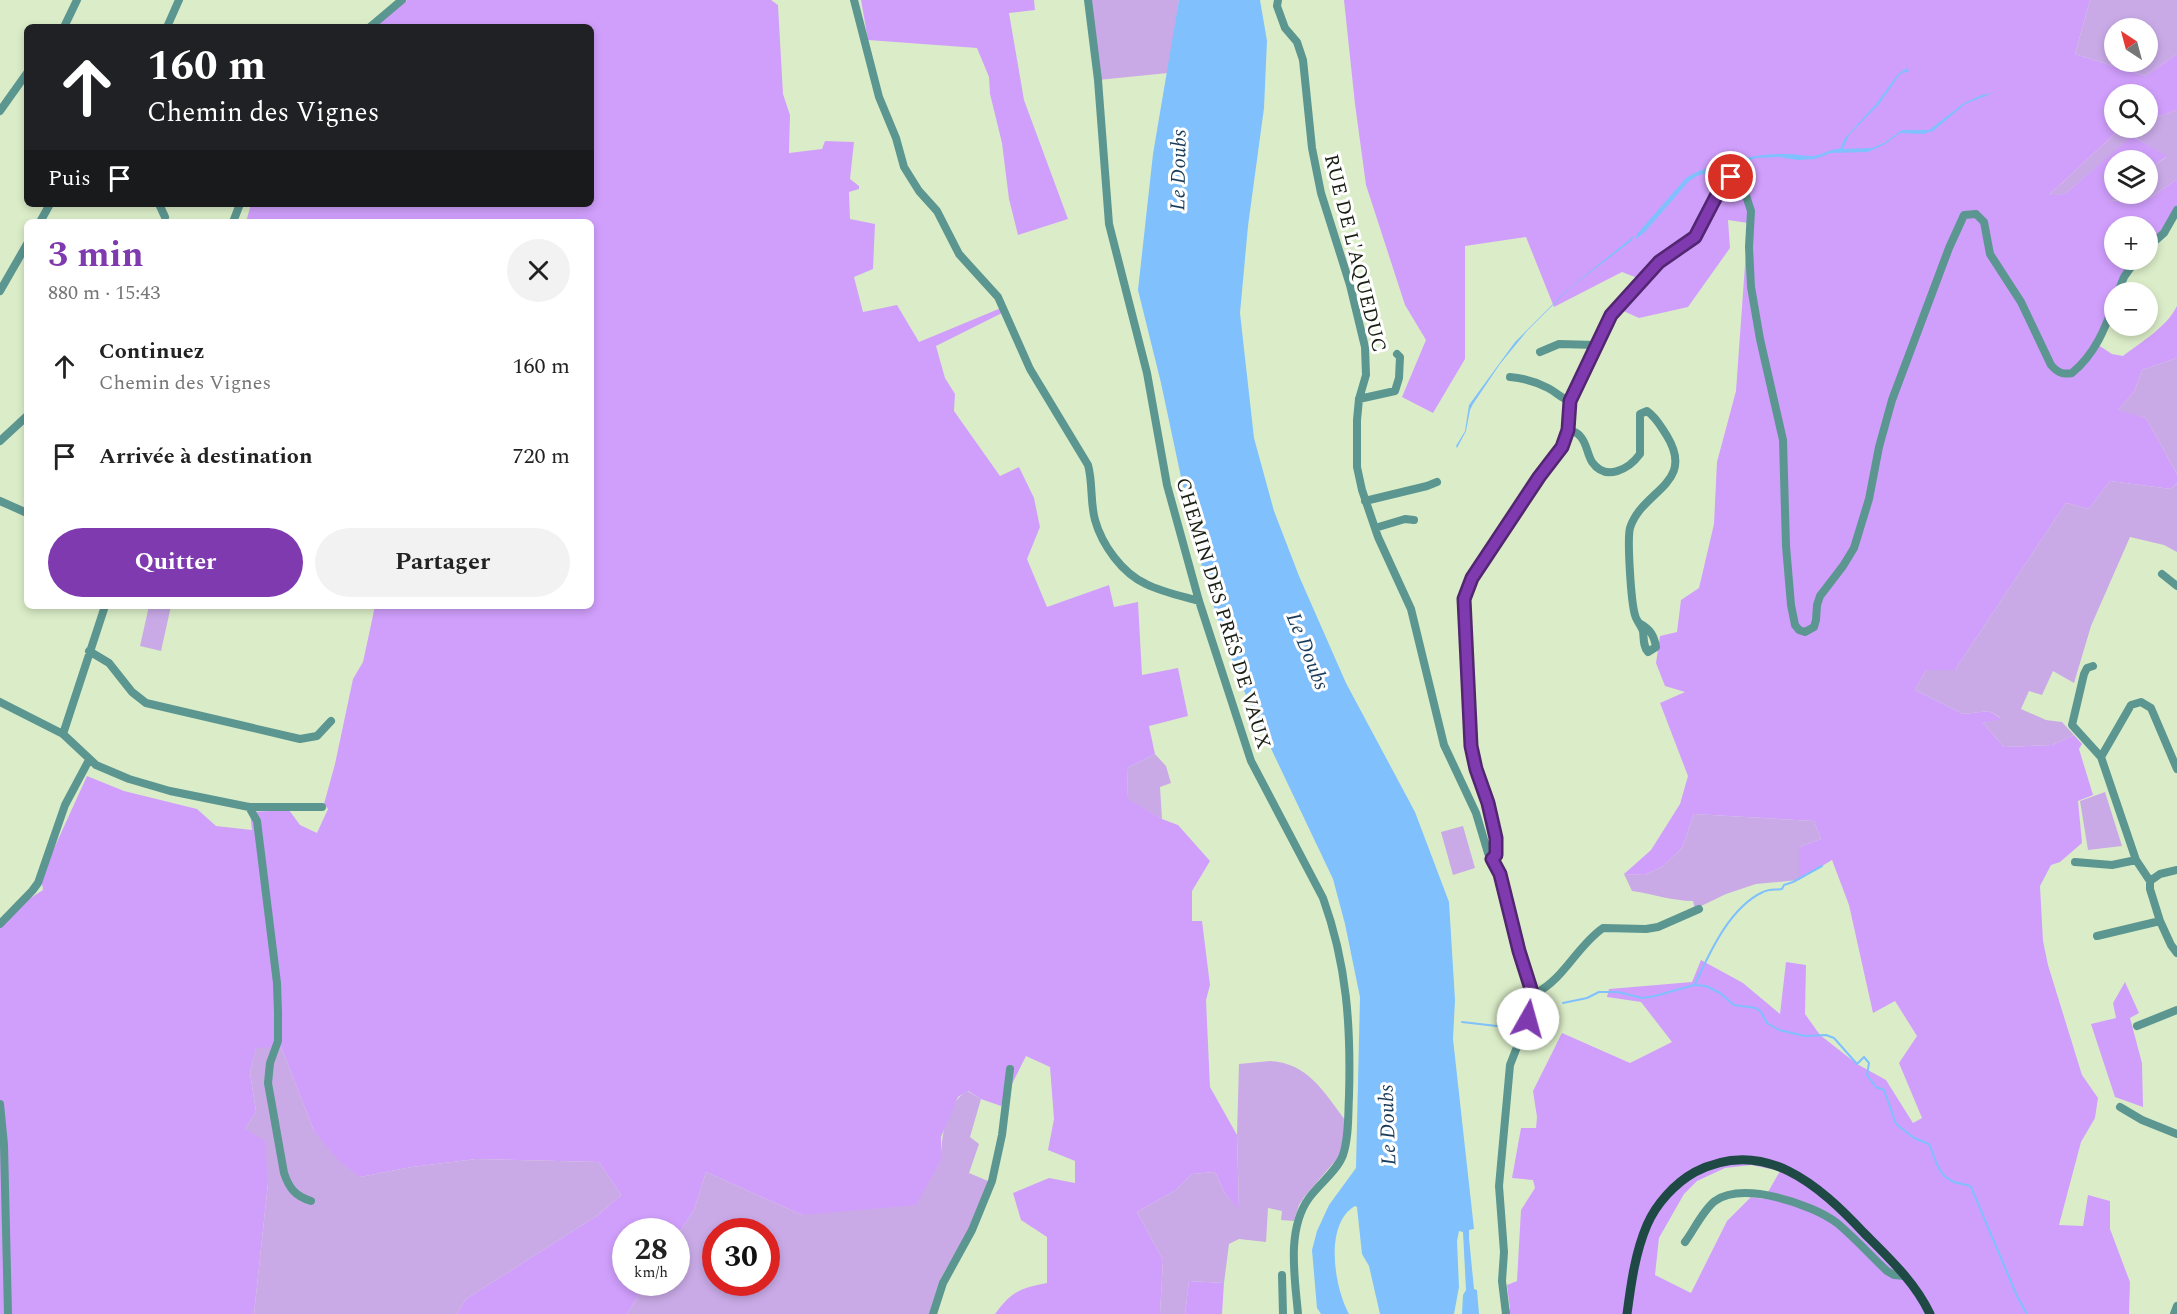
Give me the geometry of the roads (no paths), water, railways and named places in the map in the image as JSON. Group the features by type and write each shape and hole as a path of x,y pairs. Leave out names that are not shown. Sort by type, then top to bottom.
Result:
{"main road":[{"path":"1627,1314 1638,1255 1648,1224 1668,1194 1692,1174 1708,1166 1738,1160 1772,1163 1815,1187 1836,1203 1905,1276 1930,1314"}],"street":[{"path":"65,24 77,0"},
{"path":"168,24 179,0"},
{"path":"374,24 402,0"},
{"path":"855,0 879,97 909,176 937,211 959,254 998,297 1030,369 1088,465 1092,478 1095,518 1108,547 1121,565 1139,581 1154,588 1199,601"},
{"name":"CHEMIN DES PRÉS DE VAUX","path":"1088,0 1098,80 1109,224 1148,373 1167,485 1199,601 1251,761 1323,898 1330,916 1345,988 1350,1040 1348,1125 1340,1162 1309,1198 1298,1219 1295,1236 1298,1314"},
{"name":"RUE DE L'AQUEDUC","path":"1278,0 1277,6 1285,28 1297,42 1303,60 1312,148 1321,193 1350,285 1365,347 1366,375 1359,399 1357,420 1358,467 1365,501 1411,609 1444,745 1476,813 1488,853 1500,874 1519,951 1532,992"},
{"path":"0,111 24,77"},
{"path":"1492,859 1496,855 1496,838 1470,738 1464,599 1472,578 1539,477 1562,447 1568,430 1570,401 1618,305 1659,262 1695,237 1726,180 1737,176 1741,180 1751,211 1749,247 1751,287 1760,339 1783,440 1786,546 1791,605 1799,630 1809,631 1814,627 1816,605 1820,596 1854,548 1869,499 1879,447 1892,400 1949,248 1964,215 1976,214 1983,222 1990,254 2021,302 2056,371 2072,374 2088,357 2104,330"},
{"path":"160,207 165,216"},
{"path":"2158,238 2164,233 2177,210"},
{"path":"0,291 24,249"},
{"path":"1540,352 1558,344 1596,345"},
{"path":"1359,399 1395,391 1401,357 1397,354"},
{"path":"1510,377 1522,378 1550,389 1561,398 1570,401"},
{"path":"1568,430 1577,432 1582,437 1591,460 1603,471 1613,472 1625,469 1640,454 1640,414 1647,411 1654,416 1673,446 1676,465 1671,478 1649,500 1630,527 1628,538 1632,601 1635,617 1639,623"},
{"path":"0,441 24,419"},
{"path":"1365,501 1437,482"},
{"path":"0,501 24,512"},
{"path":"1375,528 1405,519 1414,520"},
{"path":"2162,574 2177,586"},
{"path":"63,734 104,609"},
{"path":"89,651 109,663 132,692 146,703 300,740 317,736 330,721"},
{"path":"2093,666 2087,668 2084,674 2072,725 2101,757 2136,861 2150,881 2150,889 2160,921 2177,953"},
{"path":"0,702 63,734 89,760 129,779 154,787 249,807 322,807"},
{"path":"2101,757 2131,705 2141,702 2151,708 2177,769"},
{"path":"0,924 38,883 65,805 89,760"},
{"path":"249,807 257,821 277,983 278,1041 270,1063 268,1083 286,1180 298,1197 311,1201"},
{"path":"2075,862 2112,866 2136,861"},
{"path":"2150,881 2160,874 2177,870"},
{"path":"1506,1314 1502,1281 1504,1252 1499,1186 1510,1065 1531,1009 1532,992 1540,991 1555,979 1579,949 1603,928 1658,927 1699,909"},
{"path":"2097,936 2160,921"},
{"path":"2137,1026 2177,1010"},
{"path":"933,1314 943,1283 972,1230 993,1181 1002,1135 1010,1069"},
{"path":"0,1104 4,1145 8,1314"},
{"path":"2120,1107 2177,1134"},
{"path":"1685,1242 1713,1203 1721,1197 1755,1193 1807,1206 1836,1222 1887,1271 1894,1275 1905,1276"},
{"path":"1282,1275 1283,1314"},
{"path":"2174,1314 2177,1306"}],"water":[{"name":"Le Doubs","path":"1179,0 1260,0 1267,41 1264,108 1248,226 1240,313 1254,438 1274,511 1299,576 1346,683 1415,812 1449,902 1455,1000 1453,1039 1474,1229 1469,1230 1469,1238 1479,1314 1462,1314 1463,1295 1466,1290 1463,1232 1459,1231 1457,1241 1459,1287 1454,1314 1380,1314 1369,1266 1362,1254 1357,1207 1355,1206 1345,1215 1339,1227 1335,1257 1339,1288 1349,1314 1321,1314 1317,1308 1312,1250 1317,1231 1329,1205 1356,1168 1360,997 1333,879 1247,698 1221,631 1195,543 1161,383 1138,290 1153,154"},
{"path":"1907,68 1909,71 1900,74 1879,104 1849,135 1843,149 1872,148 1884,143 1902,130 1929,130 1964,103 1993,93 1965,104 1933,131 1923,134 1900,133 1885,144 1868,152 1831,153 1815,159 1798,160 1779,157 1756,158 1697,176 1689,181 1645,232 1636,239 1637,234 1686,178 1707,168 1748,157 1775,154 1813,156 1840,149 1845,138 1876,104 1898,74"},
{"path":"1635,235 1631,241 1570,288 1527,331 1500,364 1473,404 1466,431 1457,448 1465,431 1469,405 1515,342 1567,290"}],"waterway":[{"path":"1695,984 1722,932 1741,908 1763,892 1782,889 1784,885 1822,866"},
{"path":"1563,1003 1587,998 1599,992 1618,992 1642,998 1694,985 1706,986 1720,993 1734,1005 1756,1008 1767,1023 1779,1030 1805,1036 1826,1035 1834,1038 1857,1064 1864,1057 1869,1063 1867,1075 1876,1087 1884,1090 1896,1124 1914,1138 1929,1144 1938,1166 1948,1179 1971,1187 2017,1296 2027,1314"},
{"path":"1462,1022 1514,1028"}]}
